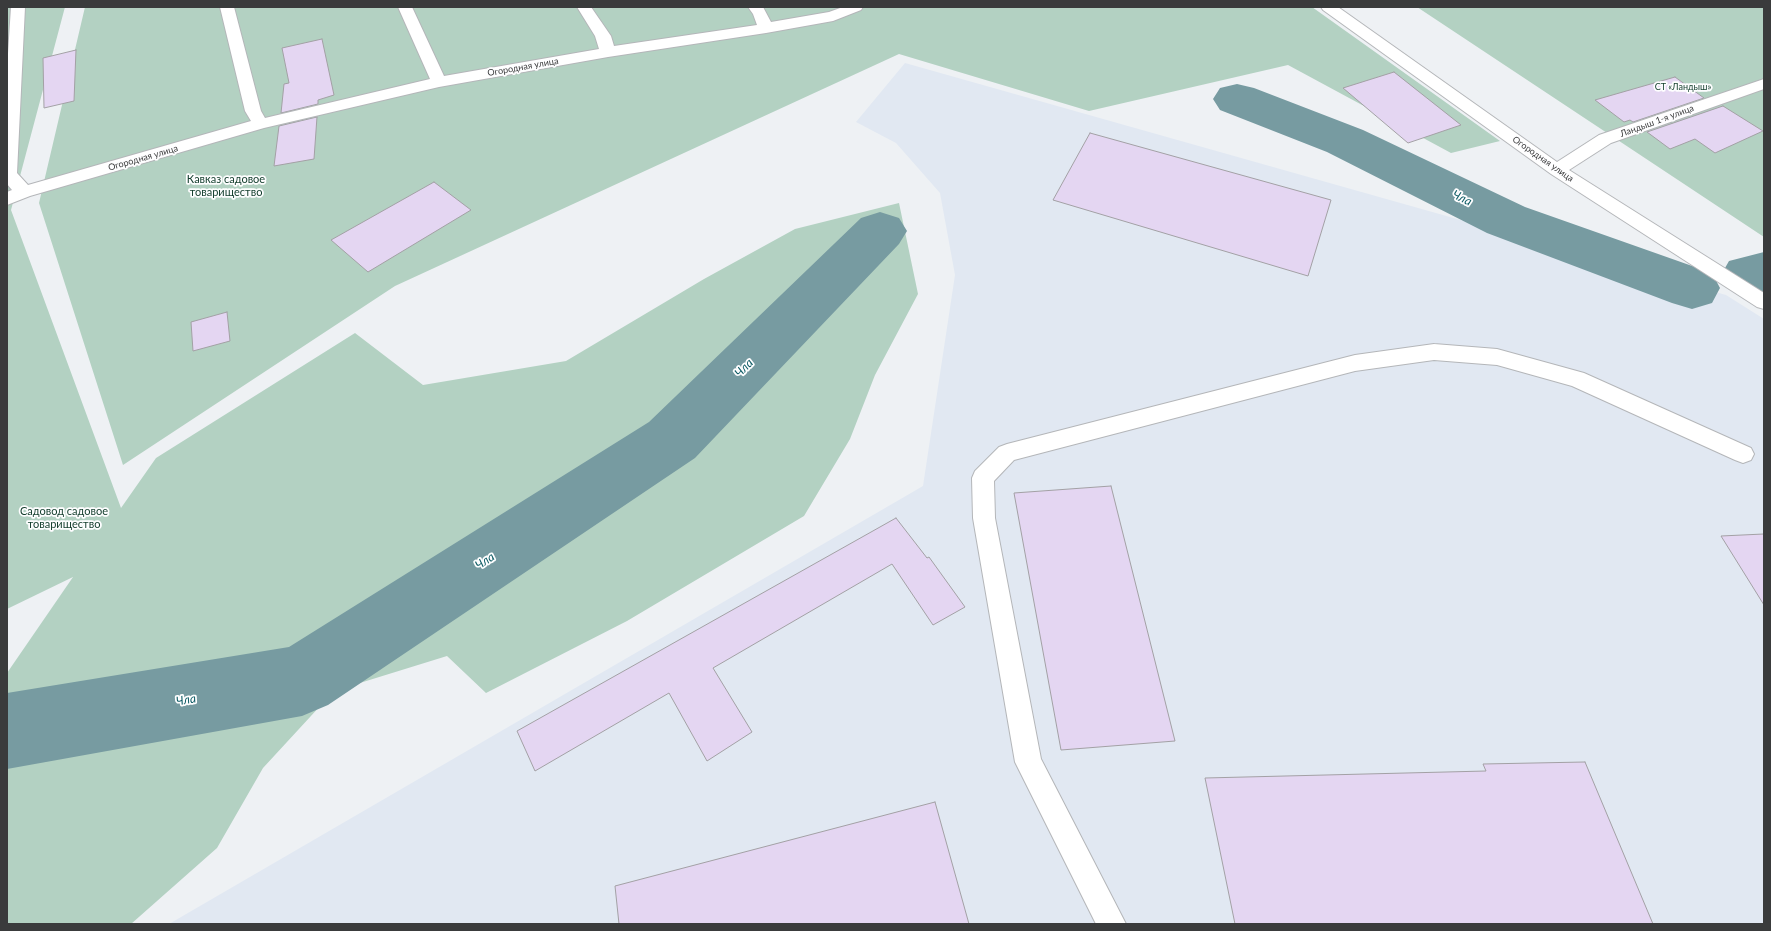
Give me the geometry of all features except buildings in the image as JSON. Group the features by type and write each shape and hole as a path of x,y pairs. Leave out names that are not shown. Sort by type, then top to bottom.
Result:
{"street":[{"path":"18,7 12,39 8,174 24,192"},
{"path":"227,7 253,112 262,124"},
{"path":"406,7 439,82"},
{"path":"584,7 603,36 608,52"},
{"path":"755,7 760,13 766,28"},
{"name":"Огородная улица","path":"7,199 24,192 262,124 439,82 608,52 766,28 833,16 856,7"},
{"name":"Огородная улица","path":"1328,7 1557,170 1764,302"},
{"name":"Ландыш 1-я улица","path":"1557,170 1605,139 1764,84"},
{"path":"1111,924 1028,762 984,518 983,478 1007,453 1355,363 1434,352 1497,356 1577,379 1743,454"}],"shaded area":[{"path":"905,63 1726,295 1764,319 1764,924 169,924 923,486 955,275 940,193 896,143 856,122"}],"green space":[{"name":"Садовод садовое товарищество","path":"7,7 65,7 11,210 121,508 156,458 355,333 423,385 566,361 704,279 795,229 899,203 918,294 875,375 850,439 804,516 627,621 486,693 447,656 334,691 263,768 217,848 131,924 7,924 7,673 73,577 7,609"},
{"name":"Кавказ садовое товарищество","path":"85,7 1312,7 1500,141 1451,153 1288,65 1089,111 899,54 395,286 123,465 39,203"},
{"name":"СТ «Ландыш»","path":"1417,7 1764,7 1764,237"}],"waterway":[{"name":"Чла","path":"1237,99 1345,141 1506,220 1692,288"},
{"name":"Чла","path":"7,731 302,680 672,440 880,231"},
{"name":"Чла","path":"1749,275 1764,272"}]}
